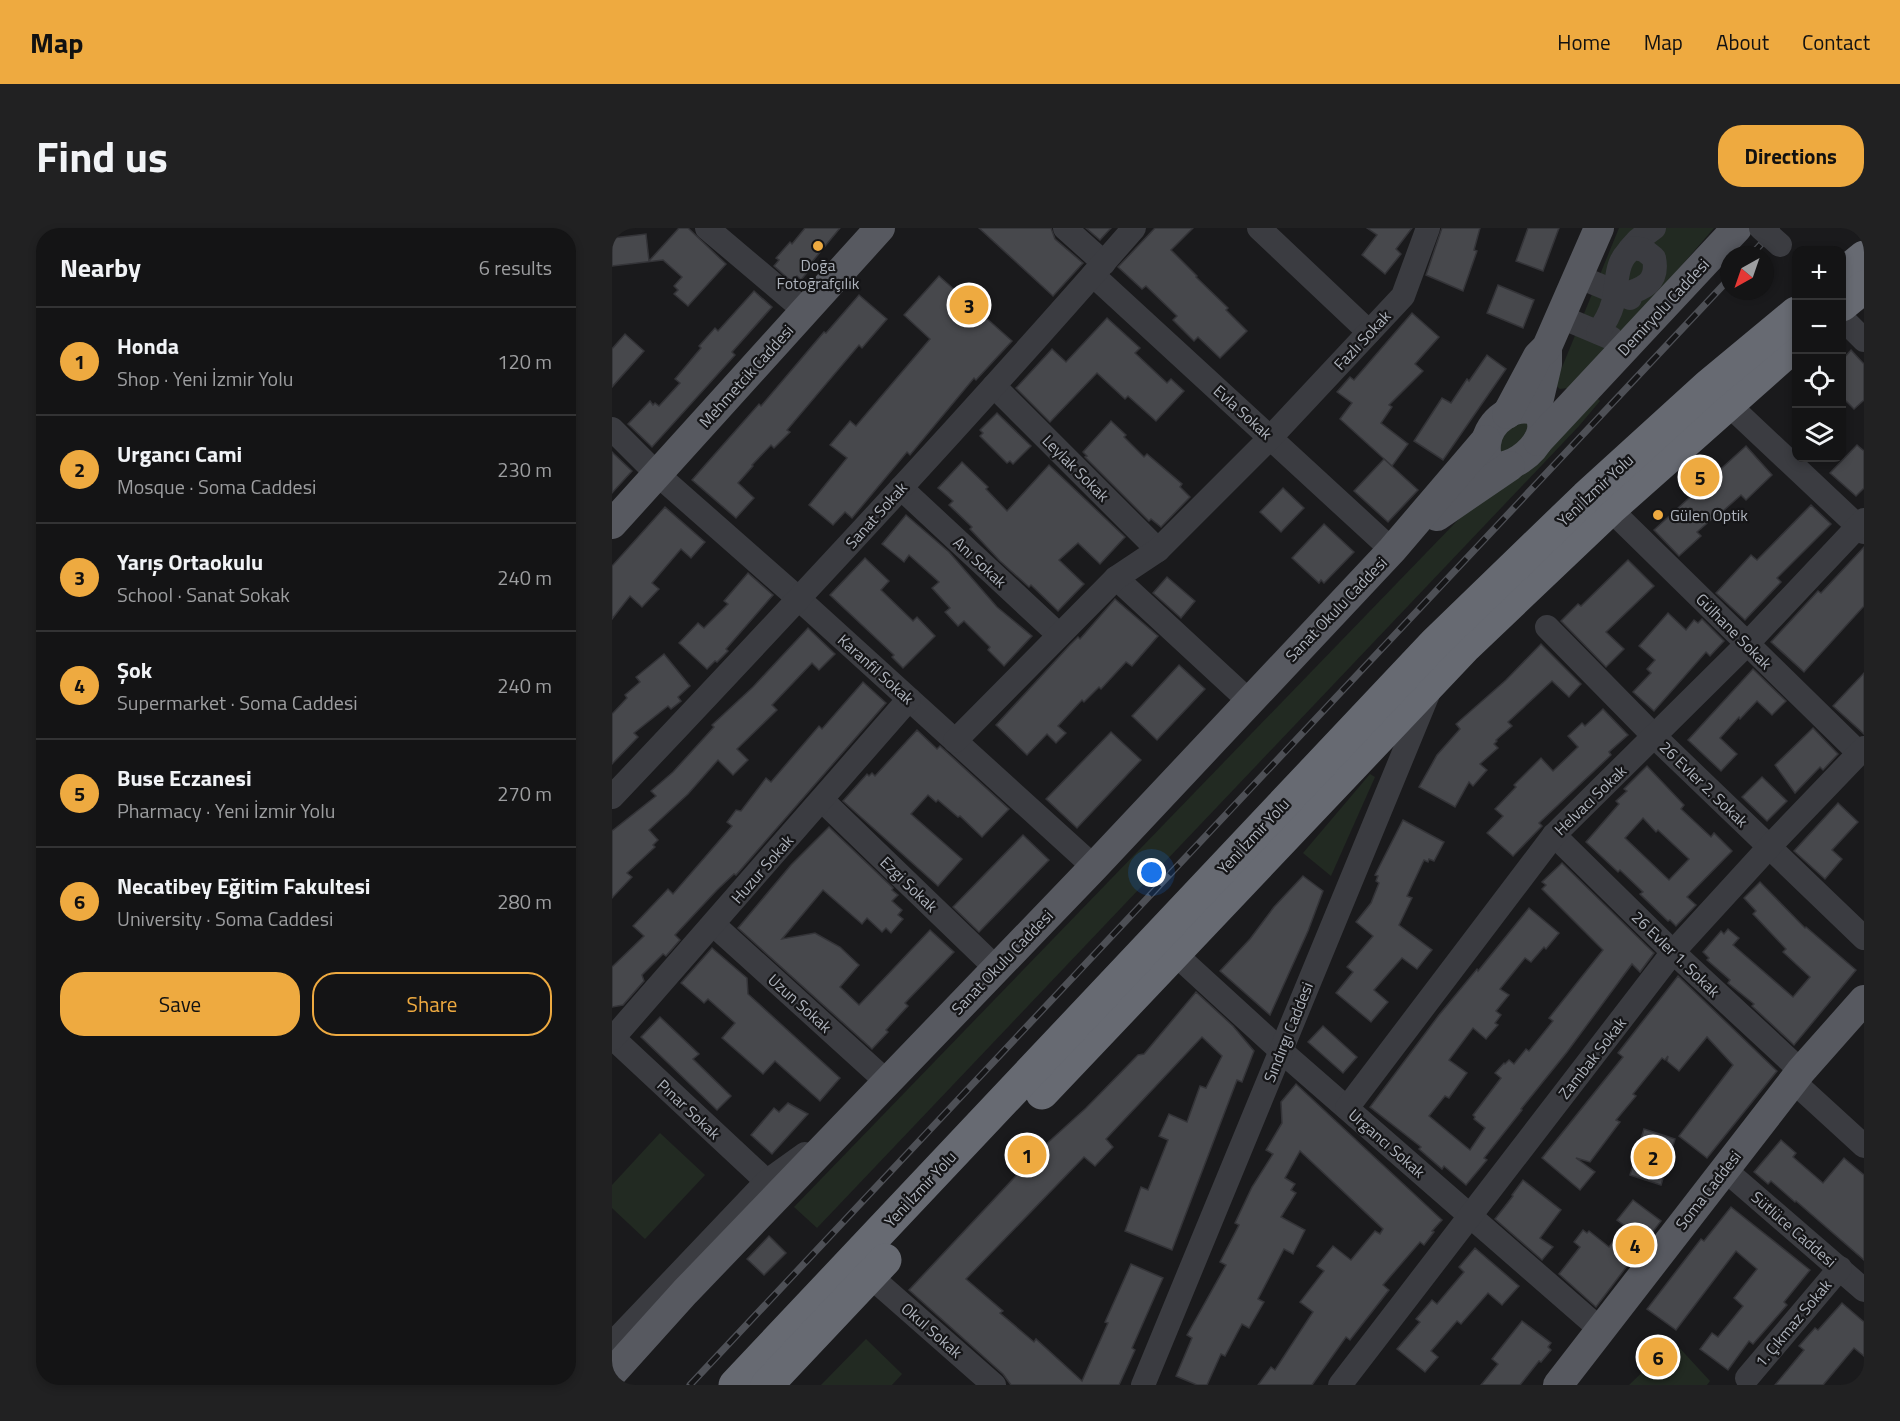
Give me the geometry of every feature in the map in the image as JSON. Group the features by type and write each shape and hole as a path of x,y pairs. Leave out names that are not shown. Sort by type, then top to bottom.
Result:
{"highway":[{"path":"1846,272 1864,256"},
{"path":"1846,307 1864,287"},
{"name":"Yeni İzmir Yolu","path":"767,1385 861,1268 1435,643 1586,497 1708,386 1792,317"},
{"name":"Yeni İzmir Yolu","path":"735,1385 861,1268 1174,953 1466,646 1610,509 1792,348"}],"main road":[{"name":"Mehmetcik Caddesi","path":"612,524 879,228"},
{"path":"1392,550 1507,414 1538,356 1547,347 1599,228"},
{"name":"Demiryolu Caddesi","path":"1392,550 1407,543 1438,514 1529,451 1737,228"},
{"path":"1538,441 1545,399 1547,347"},
{"path":"1507,414 1545,399 1575,395 1590,385"},
{"path":"1486,440 1486,451 1492,463 1501,467 1510,466"},
{"name":"Sanat Okulu Caddesi","path":"612,1373 685,1292 773,1188 843,1126 886,1082 1094,867 1392,550"},
{"name":"Soma Caddesi","path":"1558,1385 1797,1076 1864,1000"}],"street":[{"path":"708,228 805,311"},
{"name":"Evla Sokak","path":"1065,228 1099,269 1271,437 1392,550"},
{"name":"Sanat Sokak","path":"612,797 901,488 1134,228"},
{"path":"1259,228 1369,332"},
{"name":"Fazlı Sokak","path":"955,741 1116,578 1158,550 1271,437 1403,296 1428,228"},
{"path":"1641,253 1638,240 1654,228"},
{"path":"1573,321 1607,336 1610,314 1619,293 1617,276 1621,264 1641,253 1662,246 1663,228"},
{"path":"1761,228 1780,245"},
{"path":"1619,293 1637,291 1650,282 1656,267 1654,258 1641,253"},
{"path":"1589,281 1649,305"},
{"path":"1846,317 1864,340"},
{"name":"Leylak Sokak","path":"994,386 1158,550"},
{"path":"1728,404 1862,526"},
{"name":"Karanfil Sokak","path":"612,429 657,474 799,599 1094,867"},
{"name":"Anı Sokak","path":"901,488 1059,635"},
{"name":"Gülhane Sokak","path":"1610,509 1747,644 1861,751"},
{"name":"Helvacı Sokak","path":"1347,1108 1554,834 1655,737 1862,526"},
{"path":"1116,578 1249,700"},
{"name":"26 Evler 2. Sokak","path":"1546,627 1655,737 1864,938"},
{"name":"Sındırgı Caddesi","path":"1143,1385 1434,679"},
{"name":"Huzur Sokak","path":"613,1038 909,699"},
{"name":"Zambak Sokak","path":"1340,1385 1673,952 1861,751"},
{"name":"Ezgi Sokak","path":"822,800 996,968"},
{"name":"26 Evler 1. Sokak","path":"1554,834 1797,1076 1864,1146"},
{"name":"Uzun Sokak","path":"714,924 886,1082"},
{"name":"Urgancı Sokak","path":"1174,953 1280,1050 1601,1330"},
{"name":"Pınar Sokak","path":"613,1038 773,1188"},
{"name":"Sütlüce Caddesi","path":"1724,1169 1864,1290"},
{"path":"612,1344 773,1188"},
{"name":"Okul Sokak","path":"861,1268 994,1385"},
{"name":"1. Çıkmaz Sokak","path":"1747,1378 1840,1268"}],"shaded area":[{"path":"1619,228 1714,228 1651,301 1568,388 1560,389 1556,386 1556,382"},
{"path":"1595,396 1600,401 1579,426 817,1228 794,1207 1484,493"},
{"path":"1520,420 1532,425 1509,459 1495,445 1497,438"},
{"path":"1370,774 1375,777 1331,876 1303,853"},
{"path":"660,1133 705,1175 645,1239 612,1208 612,1185"},
{"path":"866,1339 902,1374 892,1385 821,1385"},
{"path":"1674,1342 1710,1381 1707,1385 1629,1385"}],"building":[{"path":"679,228 688,228 726,264 688,306 674,294 678,290 674,286 682,277 663,260 612,266 612,238 646,234 649,261"},
{"path":"805,228 840,228 807,268 809,270 801,280 797,276 792,282 774,266 779,260 776,258"},
{"path":"979,228 1051,228 1055,239 1083,263 1053,296"},
{"path":"1086,228 1111,228 1100,240"},
{"path":"1155,228 1193,228 1171,250 1228,308 1226,310 1247,331 1220,358 1198,337 1194,341 1173,320 1177,316 1146,286 1142,289 1118,267"},
{"path":"1367,228 1412,228 1396,249 1401,254 1385,274 1362,255 1377,235"},
{"path":"1442,228 1480,228 1474,250 1477,251 1463,291 1426,275"},
{"path":"1528,228 1559,228 1543,271 1516,261"},
{"path":"939,276 1012,341 976,380 974,378 910,455 907,452 852,518 845,512 833,525 809,505 847,458 830,445 850,421 856,426 930,339 904,315"},
{"path":"1498,285 1534,300 1523,328 1487,313"},
{"path":"754,291 772,307 732,352 735,355 652,447 628,424 650,401 653,405 655,403 659,406 680,383 675,379 701,348 699,346 715,328 718,331"},
{"path":"859,295 887,319 862,348 859,345 787,430 790,432 774,448 771,445 738,483 754,498 736,518 692,480"},
{"path":"1412,313 1439,337 1415,364 1423,371 1389,405 1392,407 1381,423 1408,444 1392,466 1340,419 1352,403 1337,392 1350,377 1354,380"},
{"path":"1107,318 1140,348 1135,353 1167,383 1171,379 1184,391 1156,421 1128,396 1125,399 1097,373 1050,422 1016,388 1052,349 1066,362"},
{"path":"625,334 644,351 612,387 612,349"},
{"path":"1851,350 1864,364 1864,400 1854,409 1846,401 1846,356"},
{"path":"1487,355 1506,369 1443,460 1414,441 1442,398 1451,403"},
{"path":"997,413 1031,446 1013,464 1010,461 1007,463 980,436 983,433 980,430"},
{"path":"1111,421 1144,457 1147,454 1182,484 1180,487 1190,497 1161,527 1151,519 1149,521 1085,457 1087,456 1083,452"},
{"path":"1857,445 1864,451 1864,488 1856,496 1830,473 1841,462 1846,462 1846,456"},
{"path":"1746,446 1772,475 1746,500 1741,495 1722,510 1697,532 1701,536 1679,556 1654,530"},
{"path":"612,452 632,471 612,493"},
{"path":"1384,459 1418,490 1388,522 1354,491"},
{"path":"962,462 988,487 986,489 1007,511 1049,465 1125,537 1100,564 1078,543 1059,560 1084,584 1058,611 1031,585 1029,587 1000,561 970,529 972,527 949,505 953,501 938,488"},
{"path":"1283,488 1304,508 1281,532 1260,512"},
{"path":"1811,505 1831,524 1777,578 1781,582 1745,620 1716,593 1751,555 1757,560"},
{"path":"665,507 705,542 691,558 681,549 652,583 659,589 642,607 630,596 612,619 612,566"},
{"path":"906,515 949,552 997,607 1032,636 1004,666 988,650 990,647 964,621 958,626 945,612 950,608 932,588 939,582 909,555 904,562 882,544"},
{"path":"1324,524 1354,552 1324,583 1321,580 1319,583 1292,558"},
{"path":"1864,547 1864,606 1804,672 1771,642 1818,591 1821,593"},
{"path":"865,558 889,581 881,590 913,621 917,617 935,636 903,668 892,657 894,655 830,595"},
{"path":"1628,560 1654,586 1606,632 1624,649 1606,667 1561,621 1578,604 1581,606"},
{"path":"748,573 773,595 726,649 728,651 707,669 679,643 698,623 704,628 728,604 724,601"},
{"path":"1167,577 1195,601 1181,618 1153,593"},
{"path":"1115,599 1158,636 1132,666 1126,662 1101,689 1099,687 1084,702 1082,700 1058,726 1066,733 1056,743 1047,734 1027,755 996,725 1069,646 1078,637 1080,639"},
{"path":"1668,613 1686,630 1694,620 1698,623 1702,619 1724,641 1710,656 1706,652 1654,711 1633,692 1651,673 1647,669 1655,660 1639,646"},
{"path":"808,628 835,654 819,670 812,663 772,705 777,710 737,749 748,760 733,775 718,760 688,794 649,830 658,840 653,845 655,847 627,873 632,877 612,898 612,831 656,796 651,791 673,772 714,727 712,725 753,687"},
{"path":"1541,644 1581,684 1569,697 1552,681 1508,722 1512,726 1494,744 1498,748 1480,764 1487,770 1473,786 1469,782 1455,807 1419,787 1437,755 1460,729 1456,724 1506,680"},
{"path":"664,654 690,686 678,697 681,701 671,709 668,706 634,733 638,737 612,764 612,714 627,698 625,695 640,682 636,677"},
{"path":"1179,665 1205,689 1157,740 1132,716"},
{"path":"1753,669 1786,701 1772,715 1757,701 1740,719 1739,717 1720,738 1737,754 1721,771 1688,740"},
{"path":"1864,673 1864,734 1833,706"},
{"path":"863,682 886,703 736,875 734,874 717,890 675,935 680,940 666,956 663,954 642,975 644,981 623,1005 612,1007 612,967 644,936 633,926 668,889 673,894 732,826 727,822 736,810 741,811 766,778 771,782 819,726 822,729"},
{"path":"1603,709 1628,735 1609,752 1611,755 1539,823 1542,826 1513,856 1487,833 1503,816 1495,809 1516,787 1514,785 1541,758 1553,771 1578,747 1568,736 1582,723 1585,726"},
{"path":"1813,728 1838,754 1823,770 1820,767 1795,793 1775,765"},
{"path":"917,730 937,749 940,746 1009,809 982,837 960,816 958,817 938,800 936,802 928,795 911,814 962,859 938,886 843,801 867,774 869,776 872,773 875,776"},
{"path":"1111,732 1141,760 1077,828 1046,799"},
{"path":"1647,766 1684,805 1681,809 1711,837 1714,833 1732,851 1687,897 1696,905 1676,926 1640,894 1643,892 1620,870 1618,872 1586,842 1619,804 1616,801 1627,791 1624,789","holes":["1643,818 1656,832 1658,830 1689,859 1669,880 1625,838"]},
{"path":"1762,777 1787,801 1767,821 1742,797"},
{"path":"1838,803 1858,822 1832,850 1842,859 1825,879 1794,851"},
{"path":"1403,820 1444,842 1434,861 1424,860 1407,896 1412,898 1399,925 1432,950 1417,969 1402,958 1374,990 1388,1002 1371,1022 1336,993 1353,972 1347,967 1373,936 1356,922 1371,903 1379,883 1376,881 1378,876 1375,875"},
{"path":"829,827 893,888 892,890 898,895 892,901 902,910 898,915 903,919 891,933 886,928 882,932 867,918 862,924 823,890 782,939 815,933 840,947 859,965 840,987 859,1005 930,930 954,952 905,1003 908,1006 872,1049 738,928 791,865"},
{"path":"1023,835 1049,860 979,932 953,907"},
{"path":"1562,863 1654,953 1640,972 1632,964 1484,1158 1487,1160 1466,1185 1444,1166 1442,1169 1419,1149 1421,1147 1370,1107 1439,1015 1529,908 1559,933 1531,962 1525,958 1500,989 1509,995 1496,1011 1501,1015 1495,1023 1498,1025 1486,1039 1473,1028 1449,1060 1467,1073 1449,1098 1445,1096 1429,1116 1470,1150 1485,1128 1474,1119 1473,1115 1501,1078 1495,1073 1504,1063 1509,1060 1514,1064 1526,1049 1529,1051 1553,1021 1549,1018 1603,950 1542,889 1546,885 1542,882"},
{"path":"1303,876 1323,891 1308,931 1270,1015 1220,971"},
{"path":"1760,882 1805,928 1856,970 1794,1045 1752,1006 1754,1004 1728,983 1730,980 1707,960 1709,958 1703,952 1721,931 1724,934 1728,929 1739,938 1733,945 1793,997 1810,977 1783,952 1786,949 1753,914 1756,911 1744,898"},
{"path":"712,948 747,978 748,994 840,1078 820,1101 775,1061 763,1074 722,1038 735,1023 708,999 704,1003 681,983"},
{"path":"1678,976 1777,1071 1707,1158 1679,1136 1733,1065 1707,1037 1679,1071 1667,1061 1668,1056 1665,1060 1662,1058 1633,1094 1636,1096 1616,1120 1620,1122 1590,1162 1576,1158 1595,1172 1580,1190 1542,1158 1623,1057 1618,1053"},
{"path":"1196,992 1233,1026 1254,1051 1242,1082 1237,1080 1172,1250 1125,1231 1141,1187 1148,1190 1168,1140 1159,1136 1169,1114 1187,1122 1200,1086 1206,1088 1222,1056 1202,1037 1106,1139 1113,1147 1095,1166 1084,1157 966,1279 1003,1311 1000,1313 1034,1342 1036,1339 1082,1381 1131,1264 1163,1278 1132,1348 1135,1350 1119,1385 1011,1385 1003,1374 909,1290 1043,1147 1086,1108 1138,1055 1144,1054"},
{"path":"660,1017 699,1054 693,1059 731,1096 717,1110 641,1037"},
{"path":"1323,1026 1357,1057 1343,1073 1308,1042"},
{"path":"1296,1084 1442,1220 1424,1245 1420,1242 1383,1285 1389,1290 1350,1340 1346,1337 1312,1385 1258,1385 1271,1367 1275,1370 1313,1312 1300,1302 1324,1271 1317,1266 1333,1246 1351,1260 1375,1231 1380,1234 1383,1229 1300,1151 1285,1178 1295,1184 1291,1190 1296,1193 1281,1217 1305,1230 1293,1254 1284,1249 1258,1299 1264,1302 1249,1328 1242,1324 1225,1356 1221,1354 1207,1385 1197,1385 1176,1376 1192,1338 1187,1335 1226,1265 1220,1262 1239,1225 1235,1223 1252,1187 1273,1154 1266,1150 1282,1123 1281,1102"},
{"path":"788,1103 808,1114 772,1154 751,1135 774,1108 779,1112"},
{"path":"1644,1129 1675,1139 1661,1185 1630,1175"},
{"path":"1781,1140 1796,1153 1793,1157 1823,1183 1844,1158 1864,1175 1864,1260 1771,1181 1768,1184 1754,1172"},
{"path":"1523,1180 1561,1210 1540,1238 1553,1247 1542,1260 1495,1219"},
{"path":"1633,1200 1661,1221 1596,1307 1559,1274 1580,1247 1574,1242 1583,1230 1587,1233 1589,1231 1609,1247 1625,1226 1617,1220"},
{"path":"1731,1207 1810,1270 1784,1302 1787,1305 1753,1344 1749,1341 1728,1370 1700,1349 1712,1333 1718,1337 1743,1306 1734,1298 1757,1269 1736,1251 1676,1330 1647,1309 1701,1239 1704,1241"},
{"path":"769,1236 786,1253 764,1275 747,1259"},
{"path":"1475,1248 1519,1286 1502,1305 1488,1293 1461,1324 1457,1321 1431,1351 1438,1357 1425,1372 1397,1349 1420,1322 1416,1319 1432,1300 1437,1304 1464,1272 1459,1267"},
{"path":"1842,1303 1864,1322 1864,1356 1854,1348 1823,1385 1775,1385 1804,1350 1799,1346 1815,1328 1818,1330"},
{"path":"1522,1321 1551,1343 1548,1347 1551,1350 1520,1385 1481,1385 1498,1364 1492,1359"}],"railway":[{"path":"1759,246 1776,228"},
{"path":"690,1385 1720,289"}],"place":[{"name":"Doğa Fotoğrafçılık","path":"818,246"},
{"name":"Yarış Ortaokulu","path":"969,305"},
{"name":"Buse Eczanesi","path":"1700,477"},
{"name":"Gülen Optik","path":"1658,515"},
{"name":"Honda","path":"1027,1155"},
{"name":"Urgancı Cami","path":"1653,1157"},
{"name":"Şok","path":"1635,1245"},
{"name":"Necatibey Eğitim Fakultesi","path":"1658,1357"}]}
